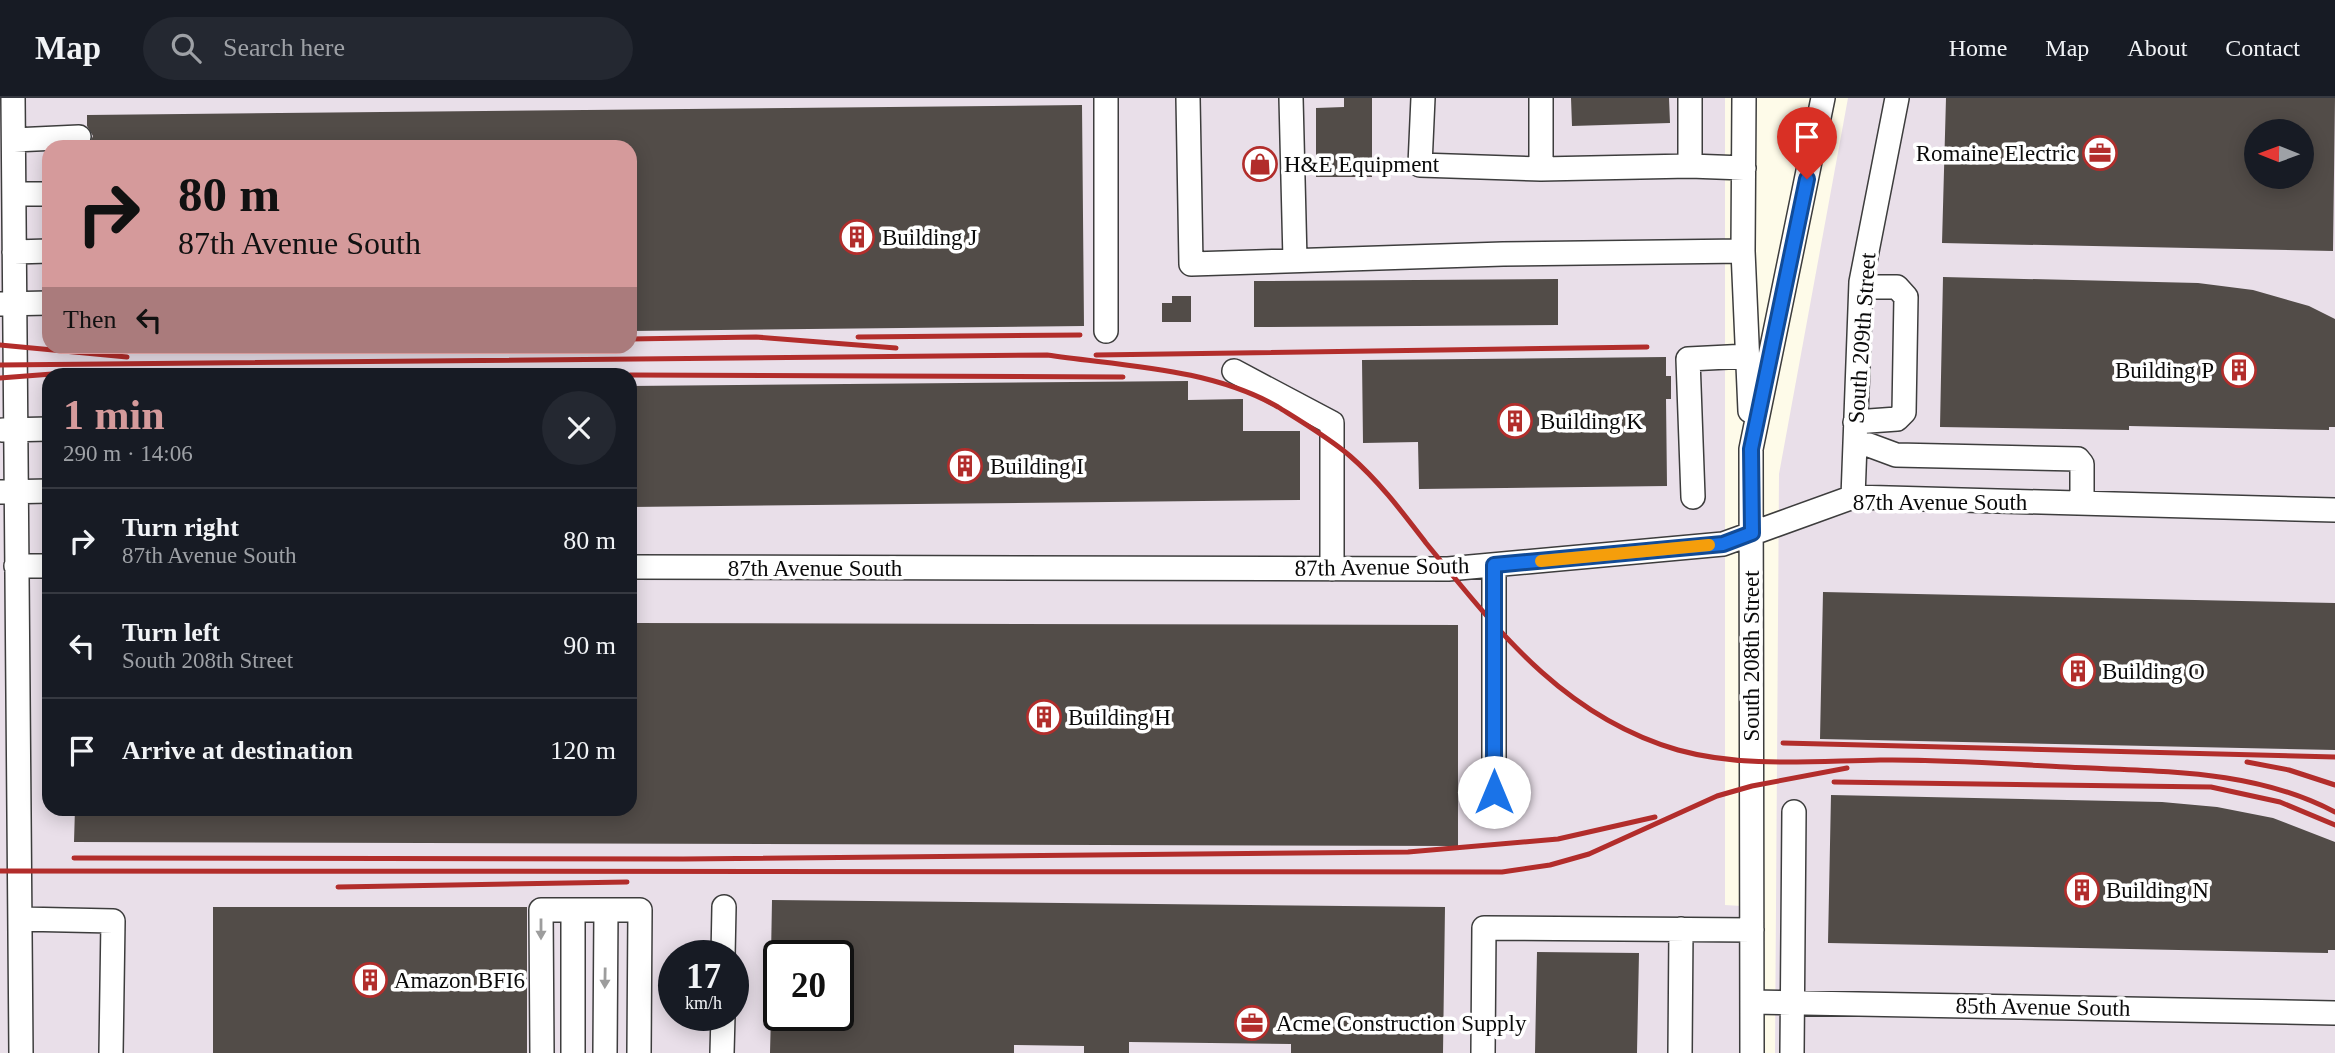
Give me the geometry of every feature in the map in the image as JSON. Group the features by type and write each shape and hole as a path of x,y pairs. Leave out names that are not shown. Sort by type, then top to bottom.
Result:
{"street":[{"path":"13,98 14,140 9,185 7,303 13,930 10,994 21,1053"},
{"path":"1106,98 1106,331"},
{"path":"1188,98 1191,264 1743,251"},
{"path":"1291,98 1294,260"},
{"path":"1423,98 1420,164 1541,169 1690,166 1744,168"},
{"path":"1541,98 1541,169"},
{"path":"1690,98 1690,166"},
{"path":"1744,98 1743,251 1751,449"},
{"name":"South 208th Street","path":"1752,1053 1751,449 1823,98"},
{"name":"South 209th Street","path":"1853,497 1861,287 1898,98"},
{"path":"14,140 79,137"},
{"path":"9,185 42,192"},
{"path":"10,247 42,250"},
{"path":"1855,433 1897,419 1904,412 1906,297 1897,287 1861,287"},
{"path":"7,303 42,303"},
{"path":"1693,497 1688,359 1748,356"},
{"path":"1234,371 1332,423 1332,569"},
{"path":"8,430 42,429"},
{"path":"1855,433 1869,444 1896,455 2078,459 2082,464 2082,503"},
{"path":"8,492 42,491"},
{"name":"87th Avenue South","path":"637,567 1448,569 1723,544 1853,497 2335,510"},
{"path":"11,558 42,565"},
{"path":"1494,565 1494,792"},
{"path":"1792,1053 1794,812"},
{"path":"723,940 724,907"},
{"path":"542,1053 541,910 640,910 639,1053"},
{"path":"573,910 573,1053"},
{"path":"605,1053 606,910"},
{"path":"13,930 113,921 111,1053"},
{"path":"1483,1053 1484,928 1752,930"},
{"path":"1680,1053 1681,929"},
{"name":"85th Avenue South","path":"1752,1002 2335,1013"},
{"path":"722,1053 723,1031"}],"shaded area":[{"path":"0,98 1725,98 1725,905 1741,906 1739,1053 0,1053"},
{"path":"1848,98 2335,98 2335,1053 1775,1053 1779,474"}],"building":[{"path":"1344,98 1372,98 1372,177 1316,177 1316,108 1344,107"},
{"path":"1571,98 1669,98 1670,123 1572,126"},
{"name":"Romaine Electric","path":"1946,98 2335,98 2333,251 1942,243"},
{"name":"Building J","path":"1082,105 1084,326 637,331 637,140 91,140 93,136 87,126 87,115"},
{"path":"1943,277 2198,283 2253,290 2309,306 2335,319 2335,427 2329,427 2329,430 2129,426 2129,430 1940,427"},
{"path":"1558,279 1558,325 1254,327 1254,281"},
{"path":"1172,296 1191,296 1191,322 1162,322 1162,303 1172,303"},
{"name":"Building K","path":"1666,357 1666,376 1671,376 1671,399 1666,399 1667,486 1419,489 1418,442 1363,443 1362,360"},
{"name":"Building I","path":"1188,381 1188,400 1243,399 1243,431 1300,431 1300,500 637,507 637,386"},
{"name":"Building O","path":"1823,592 2335,603 2335,750 1820,739"},
{"name":"Building H","path":"637,623 1458,625 1458,846 74,842 75,816 637,816"},
{"name":"Building N","path":"1831,795 2162,802 2217,807 2273,818 2335,842 2335,950 2328,950 2328,953 1828,943"},
{"path":"772,900 1445,907 1443,1053 1291,1053 1291,1044 1129,1042 1129,1053 1084,1053 1084,1046 1014,1045 1014,1053 770,1053 771,1031 854,1031 854,940 771,940"},
{"name":"Amazon BFI6","path":"213,907 527,907 527,1053 213,1053"},
{"path":"1537,952 1639,953 1637,1053 1535,1053"}],"railway":[{"path":"858,337 1080,335"},
{"path":"637,339 756,337 896,348"},
{"path":"0,345 42,349"},
{"path":"1096,355 1647,347"},
{"path":"95,354 127,357"},
{"path":"0,365 1047,355 1166,370 1224,384 1252,394 1278,407 1342,449 1381,487 1480,608 1536,667 1567,693 1601,716 1637,735 1703,756 1753,761 1927,760 2204,775 2271,787 2335,812"},
{"path":"0,378 42,375"},
{"path":"637,375 1123,377"},
{"path":"1783,743 2335,757"},
{"path":"2247,762 2289,770 2335,785"},
{"path":"0,871 1502,872 1550,865 1589,854 1717,796 1752,786 1847,768"},
{"path":"1834,782 2211,787 2280,802 2335,825"},
{"path":"74,858 683,859 1408,852 1558,839 1655,817"},
{"path":"338,887 627,882"}],"slow traffic":[{"path":"1541,561 1709,545"}],"place":[{"name":"Romaine Electric","path":"2100,153"},
{"name":"H&E Equipment","path":"1260,164"},
{"name":"Building J","path":"857,237"},
{"name":"Building P","path":"2239,370"},
{"name":"Building K","path":"1515,421"},
{"name":"Building I","path":"965,466"},
{"name":"Building O","path":"2078,671"},
{"name":"Building H","path":"1044,717"},
{"name":"Building N","path":"2082,890"},
{"name":"Amazon BFI6","path":"370,980"},
{"name":"Acme Construction Supply","path":"1252,1023"}],"route":[{"path":"1494,792 1494,565 1723,544 1752,533 1751,449 1807,179"}]}
